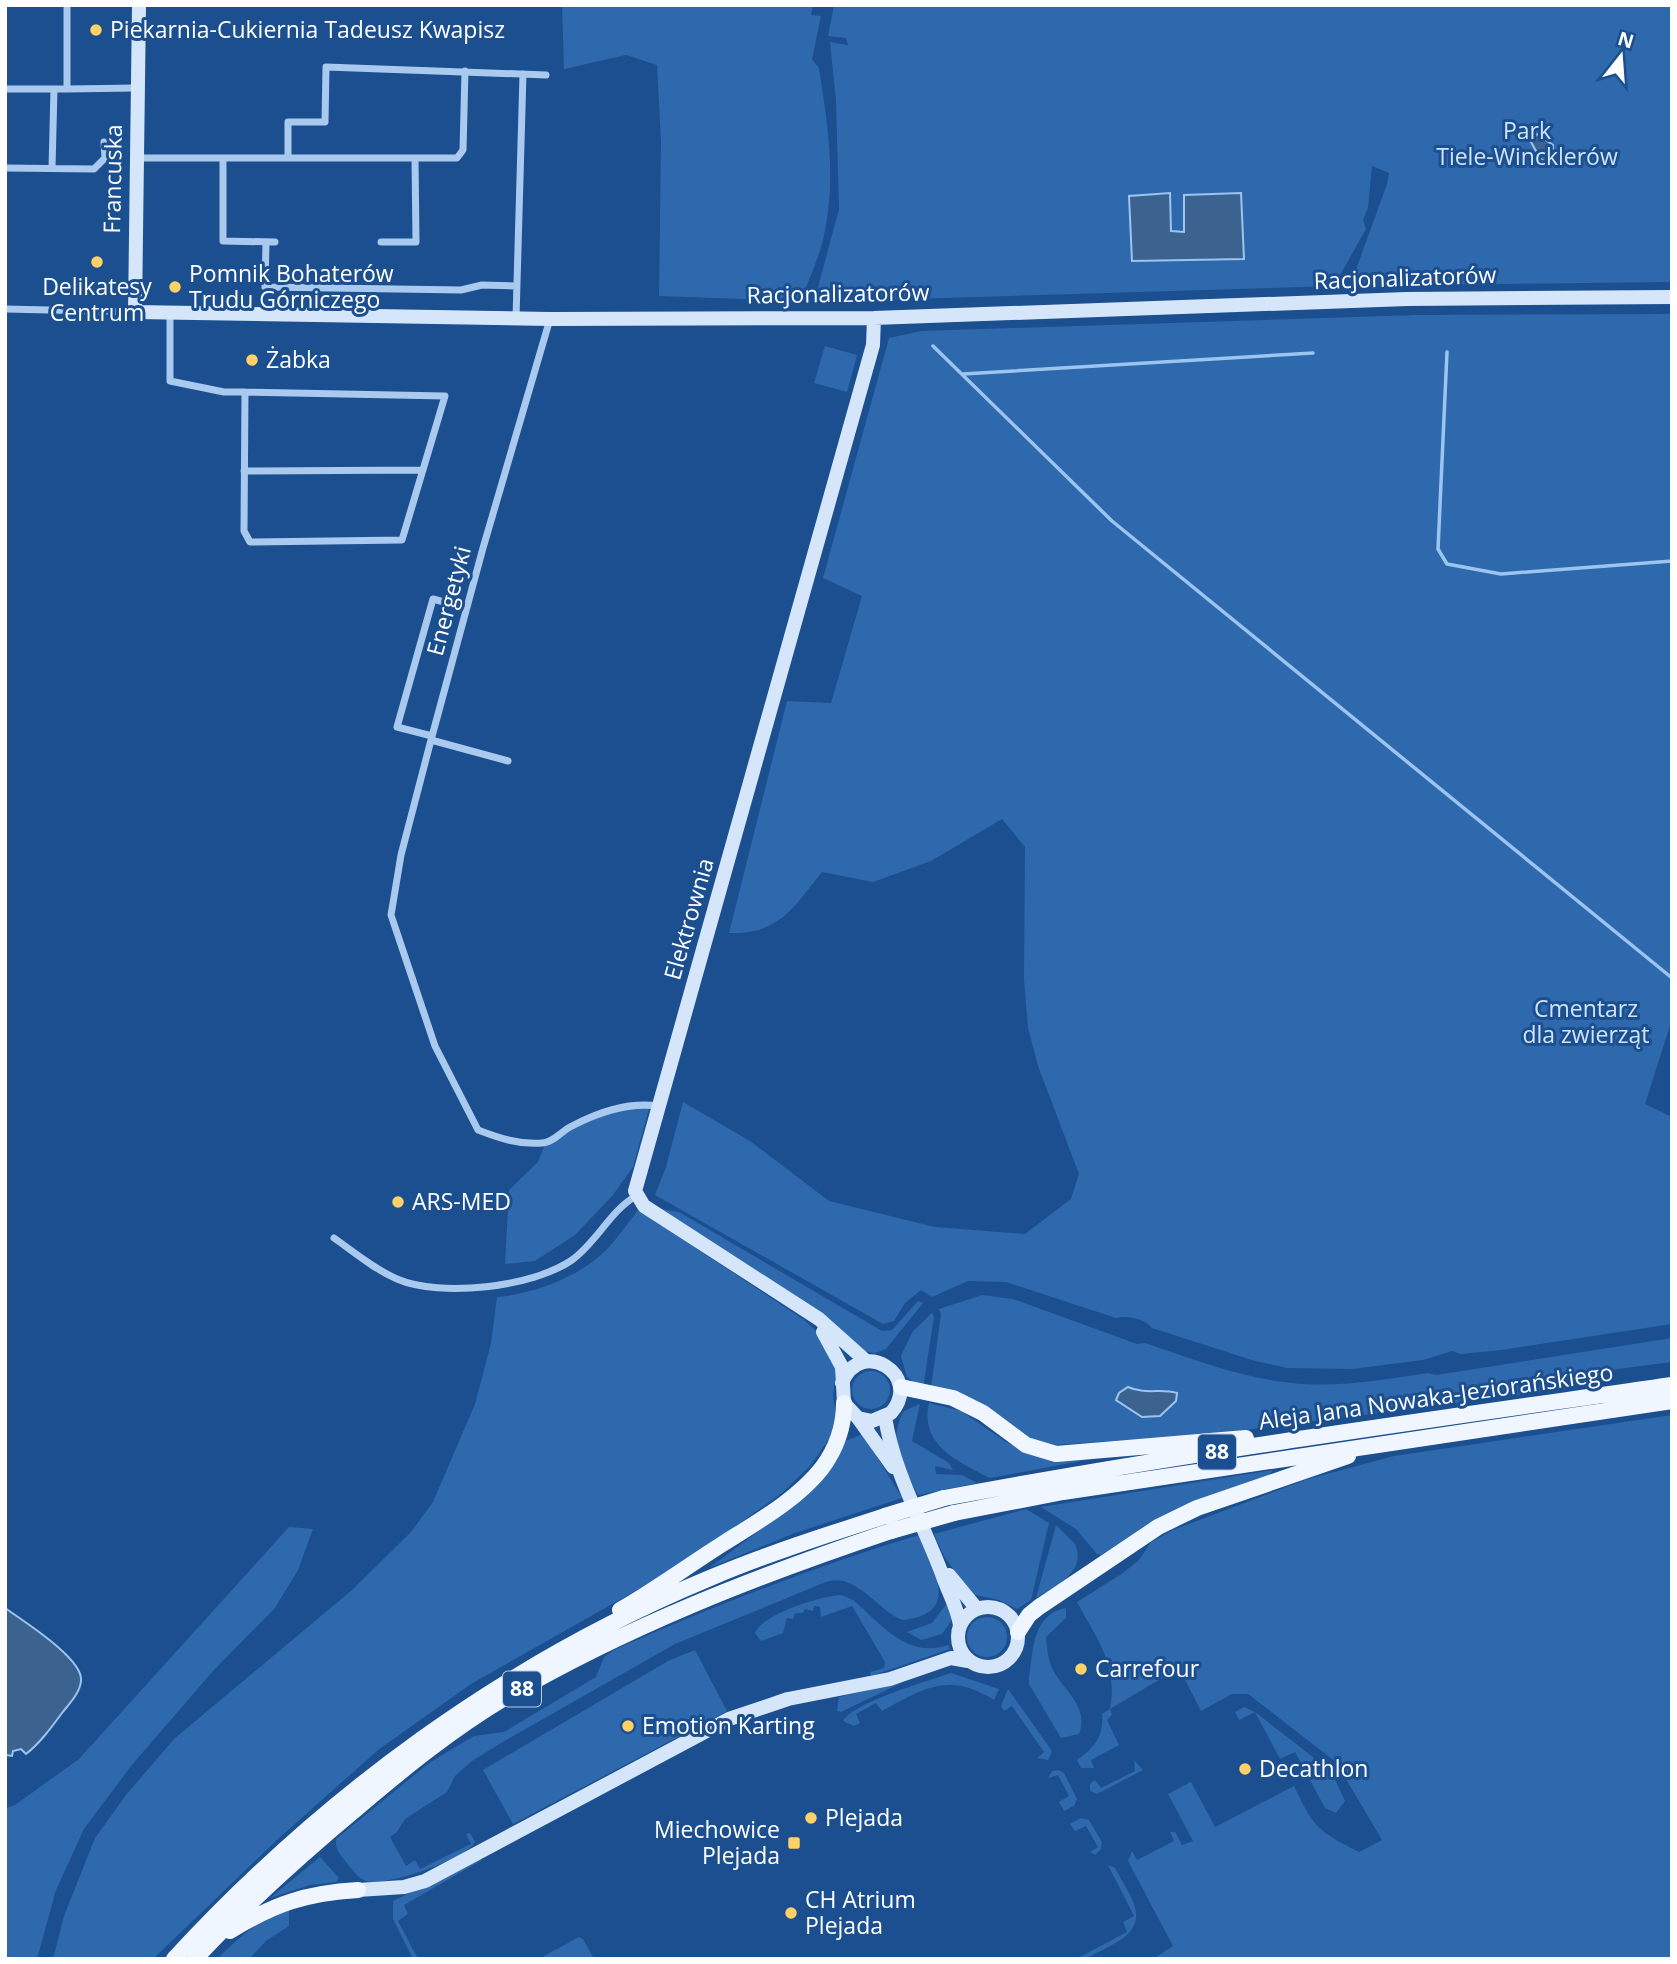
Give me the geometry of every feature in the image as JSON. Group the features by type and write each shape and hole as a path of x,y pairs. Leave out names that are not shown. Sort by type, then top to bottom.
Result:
{"main road":[{"name":"Aleja Jana Nowaka-Jeziorańskiego","path":"195,1959 246,1906 357,1808 419,1756 502,1700 698,1601 944,1498 1049,1478 1672,1385"},
{"path":"901,1387 953,1398 983,1413 1027,1445 1056,1454 1385,1426"},
{"path":"491,1691 564,1641 656,1590 799,1490 823,1467 832,1451 844,1420 842,1395"},
{"name":"Aleja Jana Nowaka-Jeziorańskiego","path":"174,1959 248,1880 409,1747 491,1691 572,1644 709,1578 888,1523 1063,1492 1672,1401"},
{"path":"1018,1632 1039,1607 1158,1528 1236,1493 1394,1441"},
{"path":"210,1943 252,1917 289,1900 309,1894 358,1890"}],"street":[{"path":"67,5 67,89"},
{"name":"Francuska","path":"135,312 139,5"},
{"path":"288,158 288,122 325,122 326,68 546,75"},
{"path":"136,158 457,158 463,150 465,71"},
{"path":"516,319 523,74"},
{"path":"5,89 136,88"},
{"path":"52,168 54,89"},
{"path":"5,169 94,169 105,158 104,142"},
{"path":"223,158 223,241 275,242"},
{"path":"381,242 416,242 415,158"},
{"path":"266,242 265,287 461,290 482,285 517,286"},
{"name":"Racjonalizatorów","path":"5,309 550,320 874,318 1406,299 1672,297"},
{"path":"170,314 170,381 224,392 245,392 445,396 402,540 250,542 244,531 245,392"},
{"name":"Elektrownia","path":"636,1196 636,1185 873,345 874,318"},
{"name":"Energetyki","path":"550,320 431,738 401,855 391,915 396,938 435,1045 478,1130 512,1143 545,1144 568,1128 601,1113 635,1104 659,1107"},
{"path":"244,471 423,470"},
{"path":"466,608 433,599 397,727 508,761"},
{"path":"334,1238 396,1279 422,1286 519,1283 556,1269 589,1245 619,1209 636,1196 644,1206 819,1319 866,1361 885,1364 898,1378 901,1387 896,1408 885,1417 872,1421 858,1418"},
{"path":"804,1310 836,1352 842,1367 842,1395 899,1476 938,1560 957,1609 960,1625 957,1641 968,1661"},
{"path":"842,1395 849,1370 866,1361"},
{"path":"885,1417 899,1476"},
{"path":"938,1560 977,1609"},
{"path":"358,1890 404,1886 425,1881 729,1719 788,1699 890,1679 951,1658 988,1668 1002,1664 1016,1649 1018,1632 1006,1613 992,1607 977,1609 960,1625"}],"green space":[{"path":"562,5 813,5 811,15 821,16 812,59 819,68 825,111 830,153 830,195 821,248 801,301 659,296 661,141 657,65 626,55 564,69"},
{"name":"Park Tiele-Wincklerów","path":"834,5 1672,5 1672,282 1350,286 1387,184 1389,173 1372,166 1368,208 1363,220 1366,229 1334,286 814,302 839,209 836,101 830,42 848,45 846,38 828,36"},
{"name":"Cmentarz dla zwierząt","path":"1672,314 1672,1019 1645,1104 1672,1117 1672,1324 1501,1350 1461,1354 1452,1351 1423,1360 1352,1369 1287,1368 1255,1361 1152,1328 1135,1318 1116,1318 1006,1282 968,1281 932,1297 921,1290 905,1303 894,1321 883,1324 655,1195 666,1167 683,1102 750,1141 829,1201 935,1227 1025,1234 1071,1199 1079,1174 1038,1066 1028,1028 1024,980 1025,847 1002,819 931,861 873,882 822,872 793,907 773,924 761,929 729,933 787,701 831,703 862,596 823,578 889,338 921,331 1417,315"},
{"path":"825,346 857,355 847,392 814,383"},
{"path":"650,1105 633,1167 613,1195 575,1235 535,1261 505,1264 509,1190 538,1162 545,1144 601,1113"},
{"path":"661,1209 679,1212 882,1331 892,1330 918,1301 923,1303 886,1349 875,1353 862,1351"},
{"path":"638,1210 803,1319 822,1336 836,1370 833,1397 837,1419 829,1439 810,1466 782,1493 681,1565 471,1684 378,1750 278,1839 153,1959 53,1959 64,1916 95,1838 126,1795 174,1739 352,1590 411,1532 433,1502 475,1404 491,1343 497,1297 539,1288 580,1270 608,1248"},
{"path":"982,1295 1013,1299 1137,1344 1145,1343 1248,1375 1302,1384 1374,1381 1428,1373 1436,1375 1672,1338 1672,1362 1595,1372 1575,1388 1213,1434 1054,1445 1028,1438 931,1388 941,1314 939,1309","holes":["1128,1387 1154,1393 1167,1390 1170,1404 1167,1410 1134,1413 1116,1400"]},
{"path":"932,1313 934,1317 923,1388 907,1377 901,1356 913,1331"},
{"path":"871,1371 884,1377 890,1390 884,1403 871,1409 858,1403 852,1390 858,1377"},
{"path":"929,1403 961,1411 1006,1442 1036,1456 1102,1457 990,1478 954,1458 935,1441 927,1418"},
{"path":"920,1404 912,1441 949,1463 953,1470 935,1466 936,1474 962,1475 977,1483 918,1495 899,1453 897,1433 904,1411"},
{"path":"1672,1415 1672,1959 1153,1959 1173,1946 1128,1861 1132,1851 1137,1860 1174,1841 1170,1832 1175,1832 1182,1845 1193,1841 1168,1794 1191,1782 1215,1827 1294,1786 1313,1820 1334,1839 1359,1852 1382,1840 1336,1762 1248,1694 1232,1694 1201,1711 1179,1668 1110,1709 1111,1678 1104,1652 1077,1602 1123,1573 1139,1560 1151,1542 1173,1530 1308,1479 1394,1456"},
{"path":"863,1434 902,1498 795,1533 709,1568 810,1493 827,1474 845,1441"},
{"path":"1273,1470 1267,1478 1138,1532 1101,1555 1097,1554 1076,1529 1041,1507"},
{"path":"1026,1509 1049,1523 1031,1600 1017,1609 999,1600 971,1594 944,1556 934,1534"},
{"path":"1056,1525 1075,1544 1077,1563 1068,1577 1036,1598"},
{"path":"289,1527 313,1529 298,1570 275,1608 213,1671 131,1766 84,1829 56,1890 37,1959 5,1959 5,1808 15,1805 79,1759"},
{"path":"919,1535 939,1588 938,1600 932,1609 921,1616 902,1620 847,1582 826,1582 675,1644 501,1743 472,1761 455,1776 447,1792 405,1819 397,1832 390,1837 406,1866 415,1860 420,1869 471,1844 466,1834 470,1833 475,1842 456,1857 406,1876 376,1882 360,1878 338,1852 336,1839 429,1763 474,1736 504,1732 596,1677 604,1657 616,1649 766,1588"},
{"path":"841,1595 853,1600 885,1629 907,1644 933,1648 948,1645 950,1649 871,1676 870,1672 884,1668 885,1662 852,1606 821,1617 820,1607 814,1606 813,1611 805,1609 803,1613 795,1613 793,1619 787,1618 783,1633 761,1641 755,1633 760,1626 780,1613 807,1602"},
{"path":"947,1603 952,1620 942,1634 921,1640 907,1632 932,1623"},
{"path":"1066,1608 1066,1618 1046,1637 1047,1650 1053,1670 1078,1707 1081,1724 1079,1734 1061,1738 1029,1684 1029,1678 1040,1626 1046,1618"},
{"path":"987,1617 1001,1623 1007,1637 1001,1651 987,1657 973,1651 967,1637 973,1623"},
{"name":"Emotion Karting","path":"695,1650 727,1711 513,1824 483,1770 668,1661"},
{"path":"951,1673 999,1689 994,1700 963,1686 936,1686 882,1711 876,1703 856,1714 860,1723 854,1726 843,1721 861,1707 876,1700"},
{"path":"905,1681 841,1712 837,1711 839,1697"},
{"path":"1008,1689 1052,1751 1048,1760 1037,1758 1044,1752 1012,1706 1004,1711 1001,1706"},
{"path":"1244,1707 1255,1712 1239,1720 1235,1712"},
{"path":"1110,1709 1112,1715 1107,1720 1119,1745 1091,1760 1094,1768 1081,1768 1077,1760 1097,1741 1102,1714"},
{"path":"1255,1712 1331,1771 1345,1801 1336,1813 1325,1808 1295,1752 1280,1759"},
{"path":"1134,1760 1143,1770 1097,1794 1090,1791 1090,1784 1095,1780 1101,1788 1135,1771"},
{"path":"1052,1771 1064,1773 1077,1799 1074,1806 1064,1811 1059,1802 1069,1796 1058,1775 1048,1778"},
{"path":"1081,1818 1089,1820 1102,1842 1101,1849 1095,1855 1090,1852 1098,1847 1086,1826 1075,1831 1070,1824"},
{"path":"320,1857 339,1878 336,1882 310,1885 270,1898"},
{"path":"482,1860 404,1905 408,1914 398,1921 418,1959 413,1959 393,1919 393,1901"},
{"path":"1108,1865 1115,1868 1133,1901 1136,1919 1133,1928 1112,1945 1085,1958 1076,1959 1127,1932 1123,1922 1134,1916"},
{"path":"289,1907 289,1926 266,1941 249,1959 217,1959 250,1929"},
{"path":"579,1937 583,1939 594,1959 545,1959 544,1956"}],"shaded area":[{"path":"1537,134 1553,145 1552,161 1546,163 1540,158 1531,142"},
{"path":"1170,193 1171,231 1184,232 1184,195 1241,193 1244,259 1132,261 1129,196"},
{"path":"1128,1387 1141,1391 1177,1393 1176,1401 1160,1416 1142,1417 1116,1400 1119,1393"},
{"path":"5,1608 63,1652 73,1662 81,1681 74,1698 41,1740 26,1754 21,1749 13,1751 12,1756 5,1755"}],"waterway":[{"path":"933,346 1112,521 1672,978"},
{"path":"1447,352 1438,549 1447,564 1501,574 1672,561"},
{"path":"963,374 1313,353"}],"place":[{"name":"Piekarnia-Cukiernia Tadeusz Kwapisz","path":"96,30"},
{"name":"Delikatesy Centrum","path":"97,262"},
{"name":"Pomnik Bohaterów Trudu Górniczego","path":"175,287"},
{"name":"Żabka","path":"252,360"},
{"name":"ARS-MED","path":"398,1202"},
{"name":"Carrefour","path":"1081,1669"},
{"name":"Emotion Karting","path":"628,1726"},
{"name":"Decathlon","path":"1245,1769"},
{"name":"Plejada","path":"811,1818"},
{"name":"Miechowice Plejada","path":"794,1843"},
{"name":"CH Atrium Plejada","path":"791,1913"}]}
